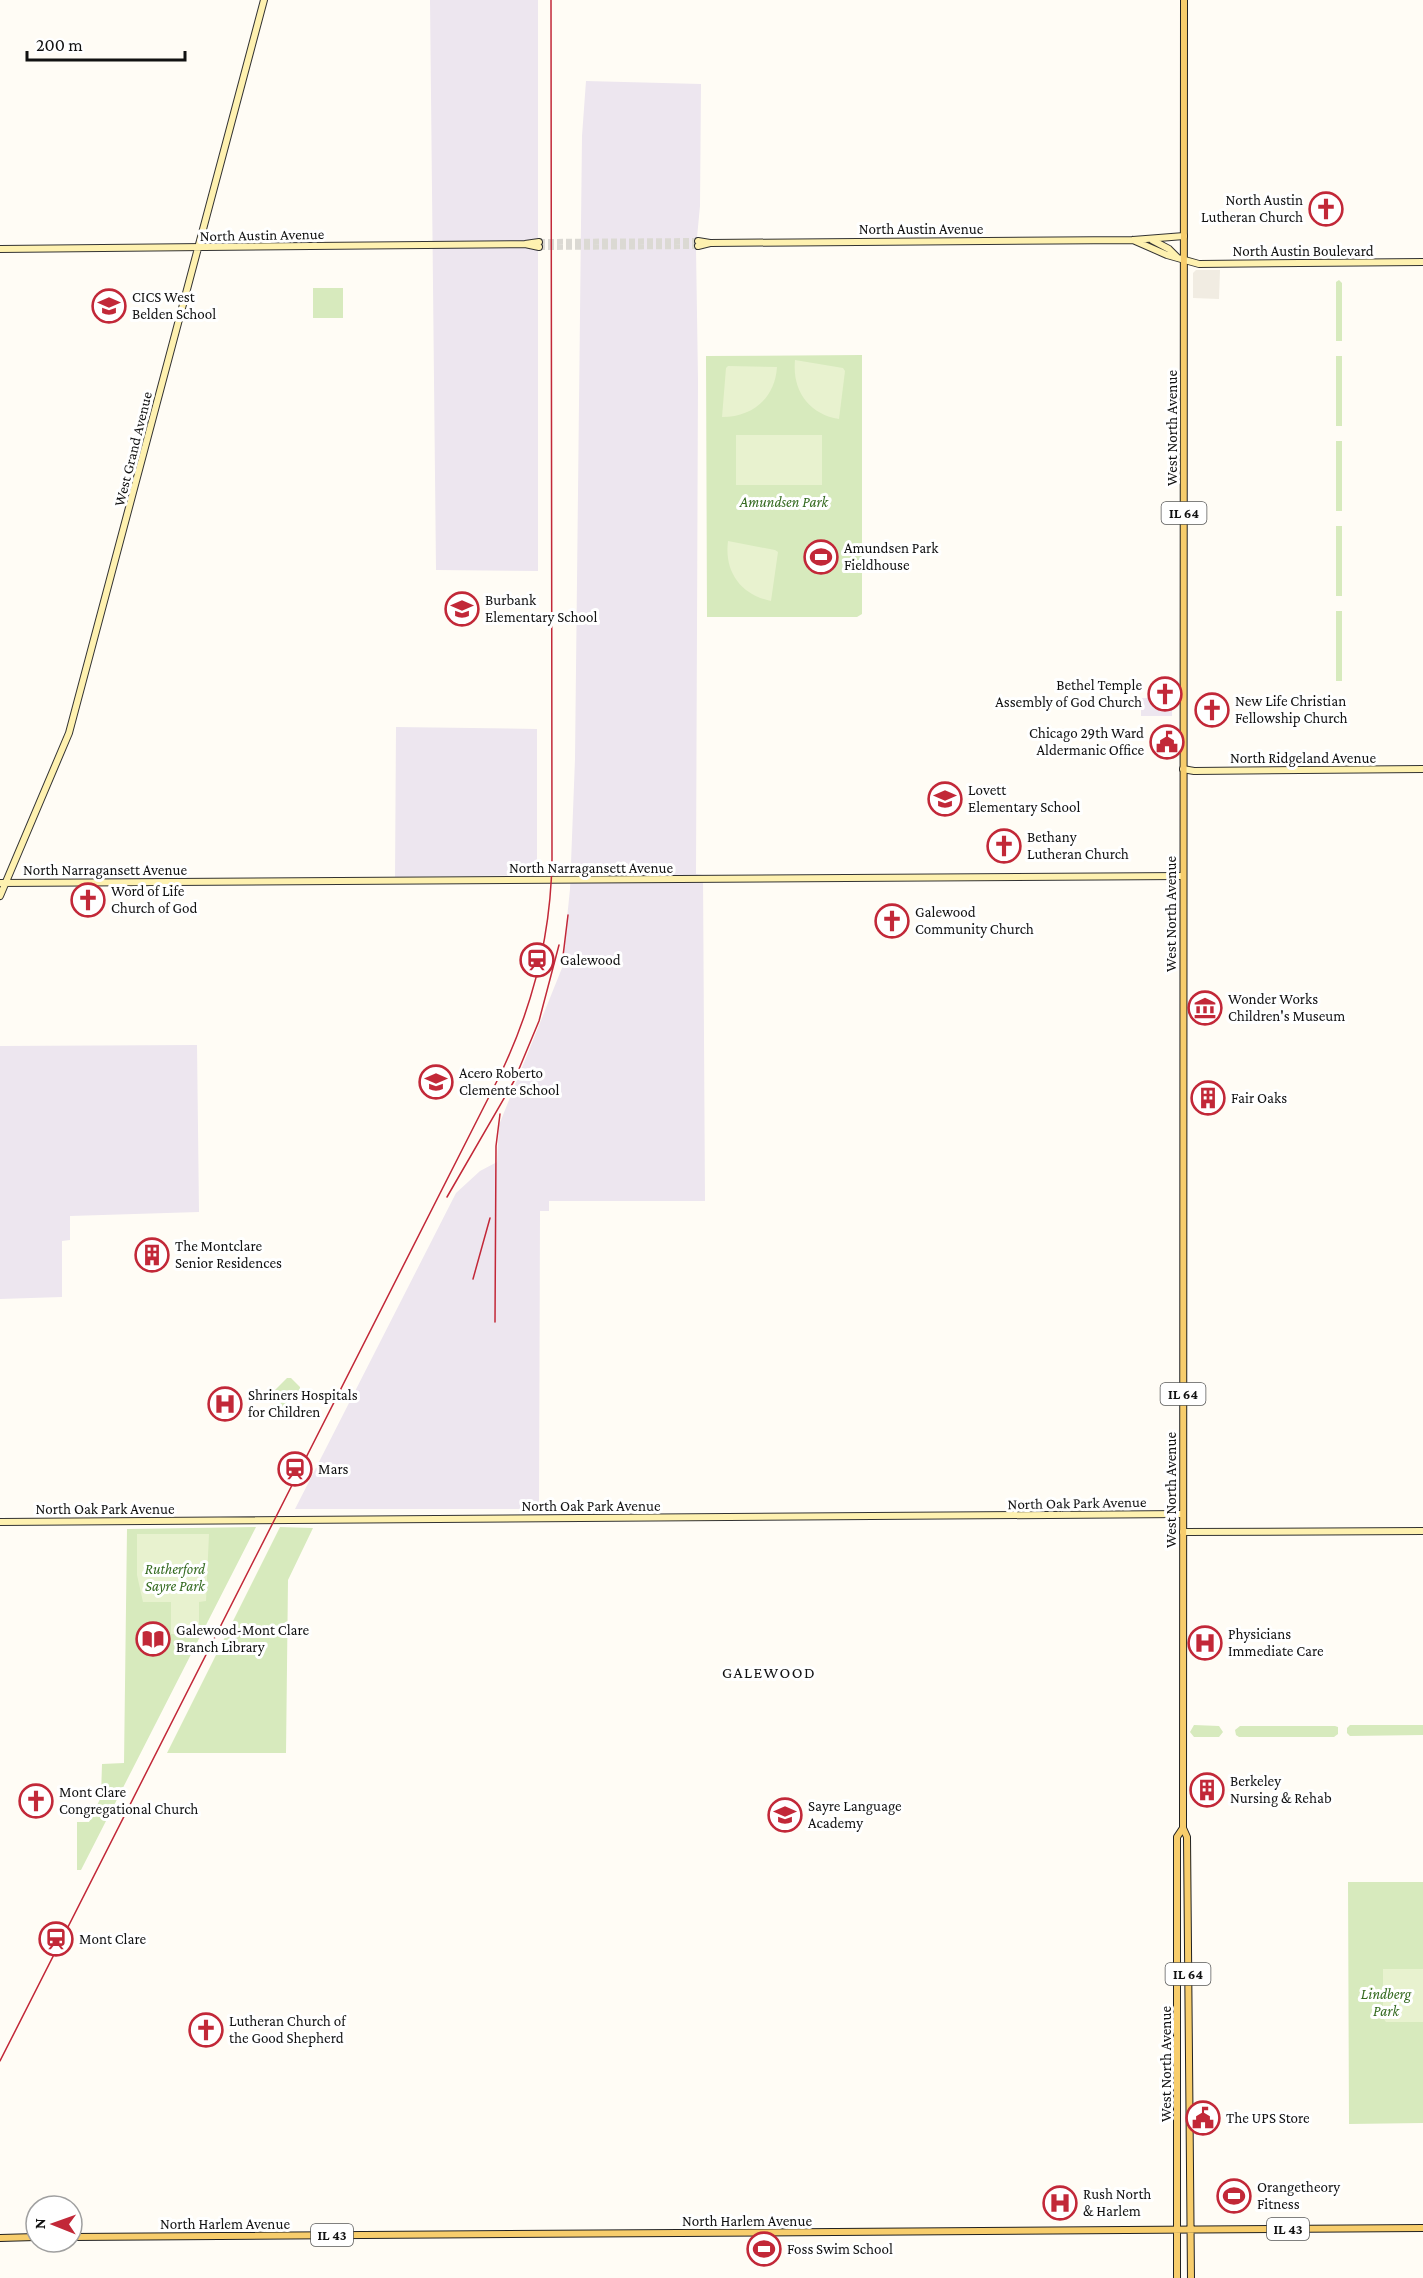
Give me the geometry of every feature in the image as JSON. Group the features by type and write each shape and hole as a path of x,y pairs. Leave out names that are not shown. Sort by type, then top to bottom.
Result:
{"main road":[{"name":"West North Avenue","path":"1184,0 1183,1828 1187,1838 1188,2099 1192,2230"},
{"name":"West North Avenue","path":"1178,2230 1177,1836 1183,1828"},
{"name":"North Harlem Avenue","path":"84,2237 1423,2228"},
{"name":"IL 64","path":"1178,2230 1178,2278"},
{"name":"IL 64","path":"1191,2278 1192,2230"},
{"path":"0,2238 24,2237"}],"street":[{"name":"West Grand Avenue","path":"0,896 3,883 70,731 264,0"},
{"name":"North Austin Avenue","path":"698,243 1134,240 1184,236"},
{"name":"North Austin Avenue","path":"1148,238 1169,249 1177,257"},
{"name":"North Austin Avenue","path":"1134,240 1184,260"},
{"name":"North Austin Avenue","path":"0,249 539,244"},
{"name":"North Austin Boulevard","path":"1184,260 1199,264 1423,262"},
{"name":"North Ridgeland Avenue","path":"1183,769 1194,771 1423,769"},
{"name":"North Narragansett Avenue","path":"3,883 1183,876"},
{"name":"North Oak Park Avenue","path":"0,1522 1183,1514"},
{"path":"1183,1532 1423,1531"}],"shaded area":[{"path":"430,0 538,0 538,571 436,570"},
{"path":"586,81 701,84 700,206 696,248 698,380 696,874 703,875 705,1201 549,1201 549,1211 540,1211 539,1509 295,1509 456,1193 480,1171 497,1162 499,1125 562,968 570,889 575,759 582,136"},
{"path":"1196,270 1220,270 1219,299 1193,298 1193,273"},
{"path":"1141,698 1172,698 1172,716 1141,716"},
{"path":"396,727 537,729 537,875 395,877"},
{"path":"197,1045 199,1212 70,1216 70,1240 62,1241 62,1297 0,1299 0,1046"}],"green space":[{"path":"1339,280 1342,283 1342,341 1336,341 1336,282"},
{"path":"313,288 343,288 343,318 313,318"},
{"name":"Amundsen Park","path":"862,355 862,614 857,617 707,617 706,356"},
{"path":"1336,356 1342,356 1342,426 1336,426"},
{"path":"795,360 843,368 845,371 839,419 819,412 805,399 796,382"},
{"path":"728,366 777,367 772,388 760,404 743,414 722,417 726,368"},
{"path":"736,435 822,435 822,485 736,485"},
{"path":"1336,441 1342,441 1342,511 1336,511"},
{"path":"1336,526 1342,526 1342,596 1336,596"},
{"path":"728,541 778,552 771,601 751,593 737,580 729,563"},
{"path":"1336,611 1342,611 1342,681 1336,681"},
{"path":"287,1378 291,1378 300,1387 300,1392 282,1407 270,1395"},
{"name":"Rutherford Sayre Park","path":"256,1527 81,1870 77,1870 77,1822 89,1822 101,1797 102,1764 124,1763 127,1529"},
{"name":"Rutherford Sayre Park","path":"280,1527 313,1528 288,1580 286,1753 167,1753"},
{"path":"137,1534 209,1534 206,1601 199,1602 199,1634 171,1634 171,1602 143,1602 137,1575"},
{"path":"1194,1725 1219,1726 1223,1732 1219,1737 1194,1737 1190,1732"},
{"path":"1350,1725 1423,1725 1423,1735 1350,1736 1347,1728"},
{"path":"1240,1726 1335,1726 1338,1727 1338,1734 1334,1737 1239,1737 1235,1730"},
{"name":"Lindberg Park","path":"1348,1882 1423,1882 1423,2123 1349,2124"},
{"path":"1383,1969 1423,1969 1423,2022 1386,2022 1383,2018"}],"tunnel":[{"path":"539,242 698,241"},
{"path":"539,247 698,246"}],"railway":[{"path":"0,2061 499,1077 521,1024 538,971 548,916 552,859 551,0"},
{"path":"563,956 568,915"},
{"path":"447,1197 514,1081 539,1021 559,945"},
{"path":"495,1322 496,1146 500,1114"},
{"path":"473,1279 490,1218"}],"place":[{"name":"North Austin Lutheran Church","path":"1326,209"},
{"name":"CICS West Belden School","path":"109,306"},
{"name":"Amundsen Park Fieldhouse","path":"821,557"},
{"name":"Burbank Elementary School","path":"462,609"},
{"name":"Bethel Temple Assembly of God Church","path":"1165,694"},
{"name":"New Life Christian Fellowship Church","path":"1212,710"},
{"name":"Chicago 29th Ward Aldermanic Office","path":"1167,742"},
{"name":"Lovett Elementary School","path":"945,799"},
{"name":"Bethany Lutheran Church","path":"1004,846"},
{"name":"Word of Life Church of God","path":"88,900"},
{"name":"Galewood Community Church","path":"892,921"},
{"name":"Galewood","path":"537,960"},
{"name":"Wonder Works Children's Museum","path":"1205,1008"},
{"name":"Acero Roberto Clemente School","path":"436,1082"},
{"name":"Fair Oaks","path":"1208,1098"},
{"name":"The Montclare Senior Residences","path":"152,1255"},
{"name":"Shriners Hospitals for Children","path":"225,1404"},
{"name":"Mars","path":"295,1469"},
{"name":"Galewood-Mont Clare Branch Library","path":"153,1639"},
{"name":"Physicians Immediate Care","path":"1205,1643"},
{"name":"Berkeley Nursing & Rehab","path":"1207,1790"},
{"name":"Mont Clare Congregational Church","path":"36,1801"},
{"name":"Sayre Language Academy","path":"785,1815"},
{"name":"Mont Clare","path":"56,1939"},
{"name":"Lutheran Church of the Good Shepherd","path":"206,2030"},
{"name":"The UPS Store","path":"1203,2118"},
{"name":"Orangetheory Fitness","path":"1234,2196"},
{"name":"Rush North & Harlem","path":"1060,2203"},
{"name":"Foss Swim School","path":"764,2249"}],"district":[{"name":"GALEWOOD","path":"769,1672"}]}
